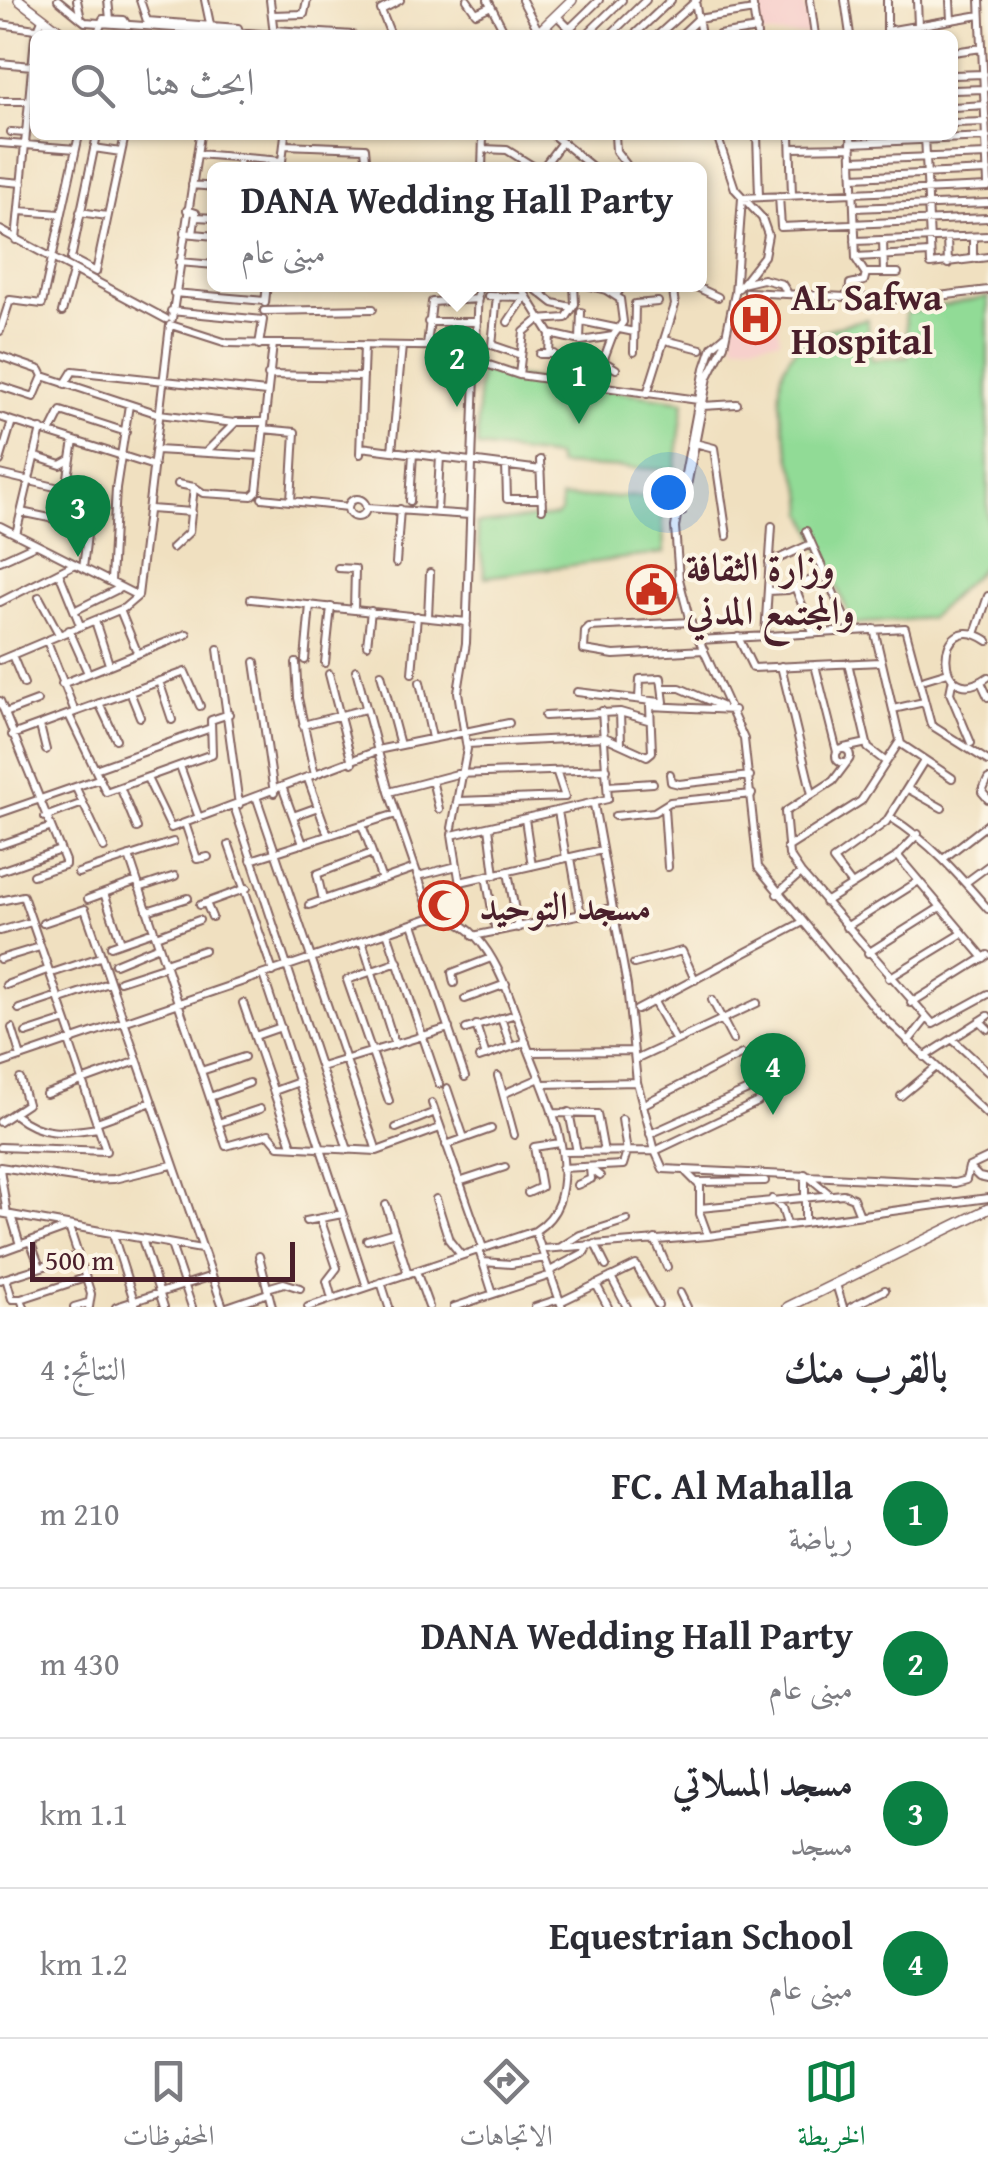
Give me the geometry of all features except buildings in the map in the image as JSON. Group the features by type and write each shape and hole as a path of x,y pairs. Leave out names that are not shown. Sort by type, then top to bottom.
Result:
{"main road":[{"path":"22,0 39,25 53,30"},
{"path":"22,0 57,30"},
{"path":"540,30 572,0"},
{"path":"791,1306 988,1208"}],"street":[{"path":"58,0 81,20 100,23 238,28"},
{"path":"77,0 81,20"},
{"path":"108,0 110,19"},
{"path":"140,0 147,21 243,30"},
{"path":"205,0 210,24"},
{"path":"270,0 275,30"},
{"path":"272,16 304,14 307,0"},
{"path":"389,30 381,8 400,0"},
{"path":"466,0 476,13 490,3 504,30"},
{"path":"573,30 599,0"},
{"path":"591,30 622,0"},
{"path":"615,30 646,0"},
{"path":"640,30 671,0"},
{"path":"696,0 700,30"},
{"path":"663,30 696,0"},
{"path":"752,0 757,30"},
{"path":"810,0 814,30"},
{"path":"845,0 849,30"},
{"path":"886,0 887,30"},
{"path":"917,0 918,26"},
{"path":"950,0 951,20"},
{"path":"742,198 988,185 982,48 985,36 980,0"},
{"path":"524,1 536,30"},
{"path":"686,30 698,19 754,10"},
{"path":"556,15 568,30"},
{"path":"900,30 980,15"},
{"path":"100,23 110,19 124,20 128,25"},
{"path":"98,30 100,23"},
{"path":"623,23 630,30"},
{"path":"0,24 39,25 38,30"},
{"path":"958,51 982,48"},
{"path":"0,63 30,66"},
{"path":"958,75 984,74"},
{"path":"958,90 984,89"},
{"path":"16,240 30,90"},
{"path":"0,101 29,102"},
{"path":"958,107 985,105"},
{"path":"958,123 986,122"},
{"path":"11,132 26,133"},
{"path":"958,137 986,137"},
{"path":"0,332 10,300 41,304 79,140"},
{"path":"96,140 71,260 96,272"},
{"path":"94,282 123,140"},
{"path":"0,660 120,610 138,596 174,292 199,140"},
{"path":"282,162 284,140"},
{"path":"326,146 327,140"},
{"path":"482,162 483,140"},
{"path":"559,140 586,162"},
{"path":"720,140 724,160 742,198 762,218 768,244 736,294"},
{"path":"757,140 759,196"},
{"path":"790,140 792,196"},
{"path":"926,140 932,266 988,257"},
{"path":"790,148 851,141 856,257 866,274 865,280 851,283 849,298"},
{"path":"0,142 76,149"},
{"path":"543,162 562,142"},
{"path":"284,145 366,148 367,162"},
{"path":"94,148 121,152"},
{"path":"482,149 505,150 525,162"},
{"path":"197,154 264,162"},
{"path":"852,160 987,155"},
{"path":"239,162 240,158"},
{"path":"853,177 988,172"},
{"path":"0,182 22,184"},
{"path":"192,185 207,186"},
{"path":"779,196 781,228 988,218"},
{"path":"742,198 736,294 726,336 708,368 678,533 680,588 691,622 732,706 751,776 756,861 801,924 908,1042 987,1113"},
{"path":"854,208 988,202"},
{"path":"20,210 61,214"},
{"path":"188,210 196,212 194,234"},
{"path":"80,212 107,216"},
{"path":"196,217 207,218"},
{"path":"0,230 155,315 213,340 476,347"},
{"path":"184,233 207,235"},
{"path":"855,242 988,236"},
{"path":"972,237 973,258"},
{"path":"946,238 948,264"},
{"path":"883,240 884,273"},
{"path":"856,257 930,253"},
{"path":"179,262 207,264"},
{"path":"62,312 73,272"},
{"path":"866,274 898,273"},
{"path":"741,284 780,282 787,292"},
{"path":"748,292 932,298 988,290"},
{"path":"174,292 266,301"},
{"path":"220,297 221,292"},
{"path":"260,344 267,292"},
{"path":"452,832 467,744 458,688 467,622 478,292"},
{"path":"500,292 492,344 521,355"},
{"path":"522,292 550,334 580,341 634,332"},
{"path":"539,292 547,299 573,307"},
{"path":"520,375 524,332 538,320 562,320 573,307 574,292"},
{"path":"613,292 624,312 603,361 616,369"},
{"path":"647,394 676,301 674,292"},
{"path":"707,292 718,297"},
{"path":"488,296 525,298"},
{"path":"508,322 525,298"},
{"path":"426,346 429,308 435,300 478,299"},
{"path":"532,310 547,299"},
{"path":"634,352 637,302 658,302"},
{"path":"264,311 373,309"},
{"path":"624,312 634,312"},
{"path":"580,341 581,316 616,334"},
{"path":"170,322 263,320"},
{"path":"428,322 477,322"},
{"path":"550,334 545,354 554,355 554,362"},
{"path":"665,340 701,349"},
{"path":"178,484 203,493 252,496 257,491 273,344"},
{"path":"364,346 361,450 540,470"},
{"path":"392,451 402,346"},
{"path":"0,356 40,370 43,376 159,414 295,432 292,501"},
{"path":"476,360 520,375 700,403 737,404"},
{"path":"65,384 74,371 266,392"},
{"path":"268,375 362,377"},
{"path":"0,386 34,397 43,376"},
{"path":"678,533 700,403"},
{"path":"111,581 120,456 130,405"},
{"path":"50,433 61,411 127,432"},
{"path":"0,417 154,466"},
{"path":"0,461 12,421"},
{"path":"208,450 234,423"},
{"path":"16,534 41,430"},
{"path":"66,489 74,440"},
{"path":"694,444 714,448 727,536"},
{"path":"156,450 260,456"},
{"path":"410,501 413,453"},
{"path":"34,456 61,465 68,478"},
{"path":"437,512 440,456"},
{"path":"61,465 71,460"},
{"path":"540,460 542,509"},
{"path":"506,465 508,500 542,499"},
{"path":"0,474 85,494 88,526 79,566"},
{"path":"172,548 188,534 194,487"},
{"path":"262,498 348,507 357,517 367,508 471,515"},
{"path":"348,507 358,498 367,508"},
{"path":"150,508 192,512"},
{"path":"396,564 400,509"},
{"path":"21,512 88,526"},
{"path":"765,636 772,526"},
{"path":"1,527 138,596"},
{"path":"806,531 850,630"},
{"path":"0,562 36,544"},
{"path":"770,563 811,544"},
{"path":"770,551 782,557"},
{"path":"0,602 79,566"},
{"path":"338,568 354,569 354,610"},
{"path":"58,573 80,626"},
{"path":"428,617 430,573"},
{"path":"768,591 794,587 825,574"},
{"path":"76,610 121,587"},
{"path":"794,587 813,632"},
{"path":"976,634 988,596"},
{"path":"40,597 58,634"},
{"path":"251,599 467,622"},
{"path":"305,660 310,605"},
{"path":"326,663 331,607"},
{"path":"120,610 137,652"},
{"path":"367,646 371,612"},
{"path":"412,673 417,616"},
{"path":"94,621 110,664"},
{"path":"691,622 590,627 585,631 584,650 614,654 704,650"},
{"path":"874,629 900,741 952,778"},
{"path":"68,630 88,673"},
{"path":"699,640 850,630 908,631 934,728 988,761"},
{"path":"62,684 187,634"},
{"path":"972,743 950,693 948,646 962,635 976,634 988,641"},
{"path":"738,637 750,666 881,662"},
{"path":"47,641 106,792 212,754 210,720 229,714"},
{"path":"218,649 229,714 236,806 348,1150"},
{"path":"12,655 24,684"},
{"path":"256,662 274,792"},
{"path":"296,663 302,725 318,807 328,836"},
{"path":"848,663 870,752 885,760"},
{"path":"815,665 839,753 840,774"},
{"path":"781,666 812,794"},
{"path":"356,670 377,754 432,918"},
{"path":"12,735 184,672 200,706"},
{"path":"329,674 352,763"},
{"path":"382,674 400,745"},
{"path":"925,679 950,675 964,684 985,680 988,696"},
{"path":"639,700 643,678 663,679 664,702"},
{"path":"159,681 172,720"},
{"path":"420,682 432,738"},
{"path":"664,688 680,688 721,706"},
{"path":"130,692 140,717"},
{"path":"577,692 732,706"},
{"path":"4,713 38,700"},
{"path":"0,702 65,865 33,876"},
{"path":"893,709 924,702"},
{"path":"99,704 116,739"},
{"path":"467,744 605,738 650,756 650,706 732,706"},
{"path":"302,725 365,709"},
{"path":"545,716 602,711 648,720"},
{"path":"452,832 608,799 602,711"},
{"path":"620,712 621,744"},
{"path":"148,778 167,826 257,799 400,745 508,724"},
{"path":"40,726 46,750"},
{"path":"94,769 212,728"},
{"path":"787,848 857,804 900,741"},
{"path":"839,753 867,744"},
{"path":"867,744 849,759 840,774 786,812 787,848 801,873 846,928 927,1018 939,1024 988,994"},
{"path":"839,753 849,759"},
{"path":"839,753 849,759"},
{"path":"852,885 833,860 890,817 924,761"},
{"path":"180,766 199,818"},
{"path":"389,792 463,774 607,768"},
{"path":"459,800 565,797 557,773"},
{"path":"459,923 464,910 452,832 463,774"},
{"path":"670,774 671,782 679,784 751,776"},
{"path":"0,812 98,779"},
{"path":"432,780 439,809"},
{"path":"988,780 982,792 988,800"},
{"path":"608,786 653,783"},
{"path":"76,788 104,848"},
{"path":"120,788 137,828"},
{"path":"283,789 304,844"},
{"path":"908,789 942,808"},
{"path":"615,816 664,807 670,802 752,794"},
{"path":"257,799 377,1151"},
{"path":"44,817 83,803"},
{"path":"594,805 630,1006 637,1082 655,1151 665,1171 764,1176"},
{"path":"293,816 318,807"},
{"path":"664,807 668,866"},
{"path":"558,811 581,915"},
{"path":"251,860 396,814"},
{"path":"890,817 918,834 988,908"},
{"path":"525,818 532,866"},
{"path":"184,823 197,858 208,857"},
{"path":"943,859 988,824"},
{"path":"362,825 382,880"},
{"path":"489,827 496,932"},
{"path":"0,846 49,828"},
{"path":"825,902 897,856 918,834"},
{"path":"78,873 173,842"},
{"path":"229,845 273,972"},
{"path":"1,867 60,850"},
{"path":"460,882 602,850"},
{"path":"323,900 317,874 372,853"},
{"path":"128,856 226,1146 269,1134 272,1143 377,1151 440,1128"},
{"path":"897,856 986,956 911,1003"},
{"path":"309,905 382,880 457,866"},
{"path":"965,882 988,866"},
{"path":"508,872 518,928"},
{"path":"777,894 801,873"},
{"path":"88,899 174,876"},
{"path":"846,928 919,881"},
{"path":"212,917 203,904 246,888"},
{"path":"104,893 120,942"},
{"path":"0,901 23,896 61,997 81,1081 106,1151 0,1146"},
{"path":"148,911 188,898"},
{"path":"868,954 941,907"},
{"path":"473,936 612,908"},
{"path":"42,923 85,909 201,1249 225,1307 284,1283 300,1288"},
{"path":"0,1064 432,918 459,923 492,958 506,984 541,1081 561,1147 558,1203 552,1217 534,1231 308,1307"},
{"path":"111,946 200,920"},
{"path":"0,931 32,922"},
{"path":"413,924 465,1077"},
{"path":"637,1010 801,924"},
{"path":"387,932 423,1037 464,1138"},
{"path":"889,978 963,932"},
{"path":"362,941 396,1045"},
{"path":"115,964 159,946"},
{"path":"0,960 40,947"},
{"path":"120,981 204,950"},
{"path":"634,964 684,951 695,980"},
{"path":"6,985 100,957"},
{"path":"454,983 452,973 492,958"},
{"path":"389,1101 348,980 398,962"},
{"path":"263,975 367,1287"},
{"path":"19,1009 109,983"},
{"path":"465,999 506,984"},
{"path":"712,1000 732,1040"},
{"path":"654,1002 676,1041"},
{"path":"243,1003 292,1145"},
{"path":"635,1060 757,1003"},
{"path":"466,1028 516,1014"},
{"path":"924,1058 988,1016"},
{"path":"501,1018 511,1047"},
{"path":"908,1042 927,1018"},
{"path":"26,1033 66,1020"},
{"path":"980,1022 988,1029"},
{"path":"476,1026 482,1057 526,1042"},
{"path":"255,1036 281,1027"},
{"path":"12,1028 22,1057"},
{"path":"321,1066 448,1028"},
{"path":"952,1039 988,1072"},
{"path":"530,1052 633,1050"},
{"path":"642,1104 742,1054"},
{"path":"201,1072 244,1057"},
{"path":"46,1094 138,1061"},
{"path":"650,1134 750,1089 756,1080 791,1063"},
{"path":"900,1096 935,1068"},
{"path":"498,1076 514,1134"},
{"path":"0,1122 27,1104 20,1080"},
{"path":"502,1094 541,1081 637,1082"},
{"path":"274,1091 299,1082"},
{"path":"210,1098 250,1083"},
{"path":"15,1115 36,1130 66,1133 98,1125 152,1102"},
{"path":"528,1193 540,1188 534,1148 655,1151 758,1102"},
{"path":"396,1128 434,1108 493,1294"},
{"path":"218,1122 260,1109"},
{"path":"569,1112 577,1152"},
{"path":"552,1113 596,1114 602,1152 600,1166"},
{"path":"562,1168 624,1165 627,1152 622,1118"},
{"path":"446,1145 491,1129"},
{"path":"968,1166 988,1158"},
{"path":"20,1245 6,1214 0,1168 87,1180 114,1179 172,1165"},
{"path":"577,1185 616,1165"},
{"path":"696,1182 806,1174 955,1183 965,1181 968,1166"},
{"path":"968,1166 979,1178 988,1179"},
{"path":"459,1182 505,1167"},
{"path":"590,1168 595,1177"},
{"path":"687,1174 696,1182 708,1236"},
{"path":"806,1174 828,1193"},
{"path":"805,1222 806,1174"},
{"path":"764,1176 770,1198 782,1208 787,1224"},
{"path":"700,1208 828,1193 848,1194 860,1214"},
{"path":"560,1248 708,1236 988,1198"},
{"path":"436,1199 449,1240 461,1256"},
{"path":"386,1205 428,1307"},
{"path":"6,1214 201,1249"},
{"path":"306,1221 342,1214"},
{"path":"320,1218 337,1268 327,1282 332,1299"},
{"path":"483,1262 511,1264 627,1220"},
{"path":"0,1252 70,1227"},
{"path":"70,1227 92,1296 89,1305 74,1307"},
{"path":"611,1227 616,1242"},
{"path":"534,1231 560,1302"},
{"path":"367,1240 394,1232"},
{"path":"113,1235 135,1304"},
{"path":"655,1239 667,1267"},
{"path":"143,1240 164,1307"},
{"path":"30,1242 40,1267"},
{"path":"592,1244 606,1266"},
{"path":"454,1307 550,1273 592,1244"},
{"path":"171,1245 192,1307"},
{"path":"77,1256 3,1279 12,1299 23,1303 86,1278"},
{"path":"259,1256 272,1307"},
{"path":"535,1307 560,1302 636,1265 658,1305"},
{"path":"116,1307 212,1276"},
{"path":"611,1277 627,1307"},
{"path":"380,1283 388,1307"},
{"path":"596,1284 608,1307"},
{"path":"836,1284 843,1307"},
{"path":"851,1307 885,1290"},
{"path":"680,1293 687,1307"}],"shaded area":[{"path":"755,0 804,0 809,30 760,30"},
{"name":"AL Safwa Hospital","path":"776,301 780,340 734,345 733,325 740,304"}],"green space":[{"path":"988,297 988,562 930,618 853,624 804,511 804,497 791,459 780,404 785,364 795,349 812,337 867,319 871,360 908,357 905,313"},
{"path":"479,367 492,373 684,401 675,470 558,465 556,457 477,447"},
{"path":"662,496 664,553 485,577 476,524 556,516 561,512 561,498"}],"place":[{"name":"AL Safwa Hospital","path":"756,319"},
{"name":"DANA Wedding Hall Party","path":"457,407"},
{"name":"FC. Al Mahalla","path":"579,424"},
{"name":"مسجد المسلاتي","path":"78,557"},
{"name":"وزارة الثقافة والمجتمع المدني","path":"651,589"},
{"name":"مسجد التوحيد","path":"444,906"},
{"name":"Equestrian School","path":"773,1115"}]}
